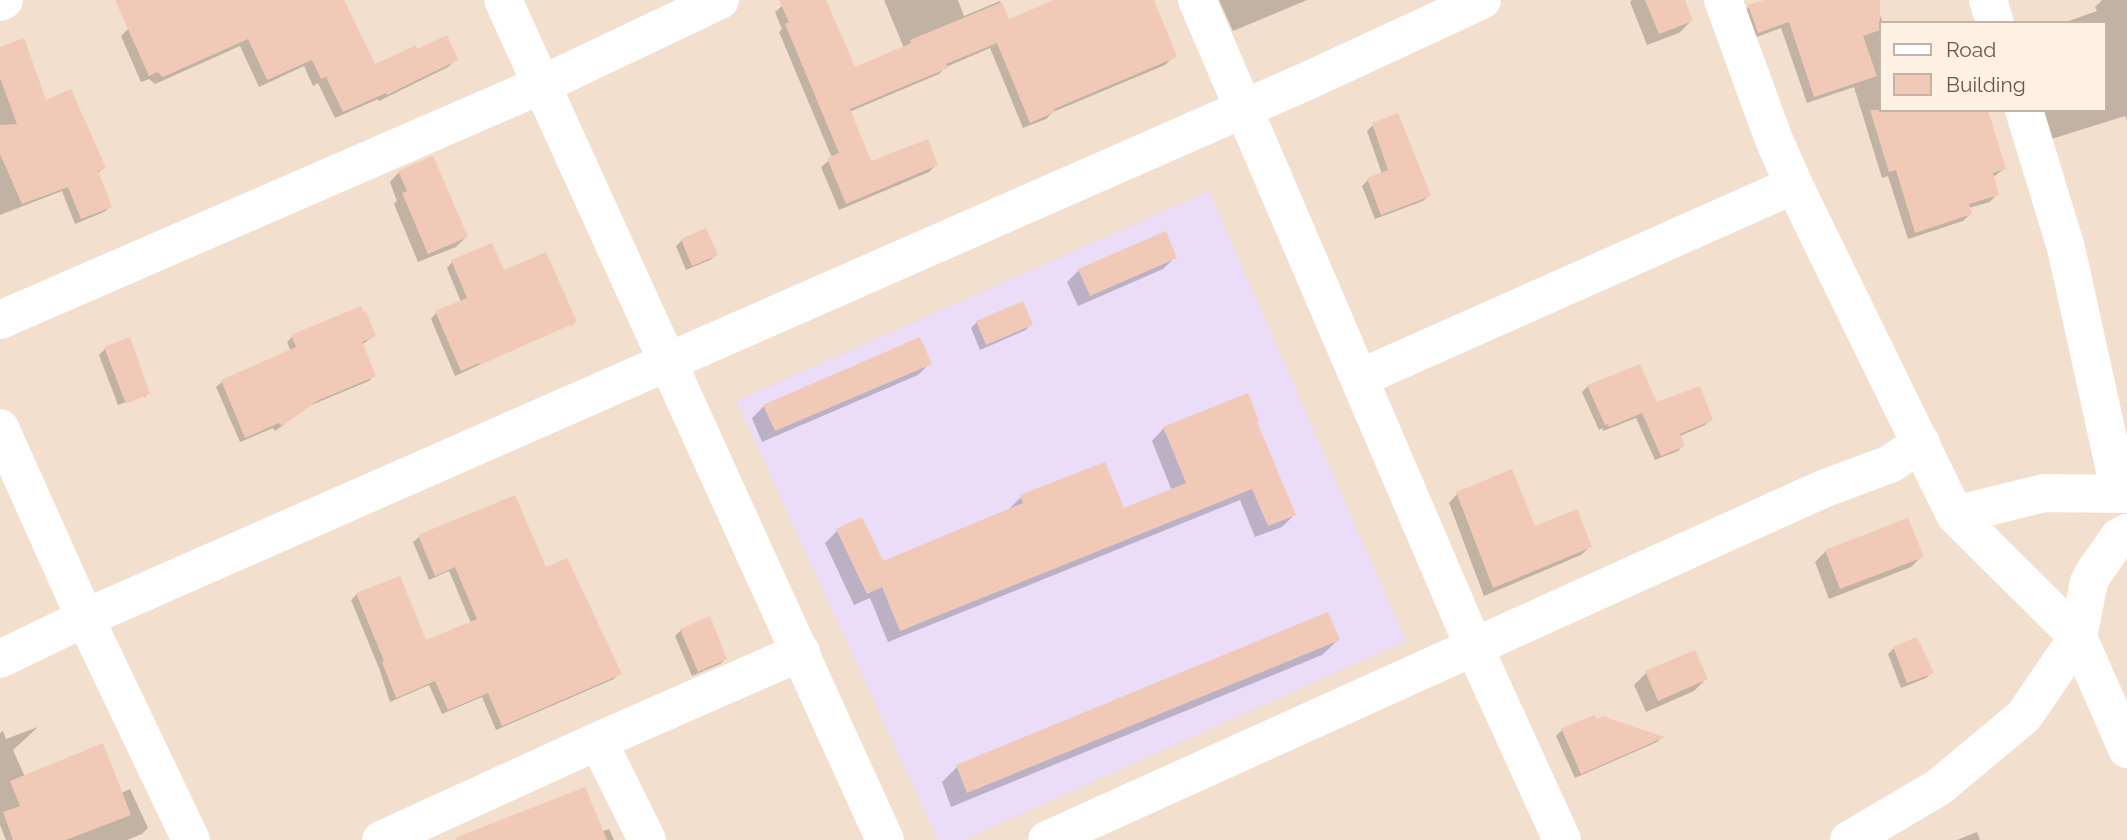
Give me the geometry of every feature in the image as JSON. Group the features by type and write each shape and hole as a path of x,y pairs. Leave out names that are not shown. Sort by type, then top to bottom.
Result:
{"street":[{"path":"503,0 885,840"},
{"path":"0,320 541,85 720,0"},
{"path":"1197,0 1474,647 1562,840"},
{"path":"0,659 85,618 1307,81 1482,0"},
{"path":"1723,0 1774,140 1794,185 1955,515 2078,637 2127,749"},
{"path":"1987,0 1994,21"},
{"path":"1955,515 2044,493 2124,493 2066,248 2025,112"},
{"path":"1360,378 1794,185"},
{"path":"0,428 85,618 191,840"},
{"path":"1047,840 1823,489 1890,464 1921,443"},
{"path":"1849,840 1939,787 2024,716 2078,637 2089,582 2105,554 2119,537 2127,533"},
{"path":"381,840 801,652"},
{"path":"598,741 647,840"}],"shaded area":[{"path":"0,0 2127,0 2127,840 0,840"},
{"path":"1209,191 1406,641 964,840 938,840 736,401"}],"building":[{"path":"115,0 344,0 375,64 416,45 417,49 447,35 458,60 387,95 386,93 343,112 326,77 321,79 312,60 267,80 248,39 163,77 157,72 149,76"},
{"path":"779,0 826,0 855,67 911,43 910,40 1002,2 1009,19 1054,0 1154,0 1177,57 1054,109 1055,112 1030,123 997,43 946,64 948,68 850,109 871,161 928,139 938,165 846,204 827,158 839,153 785,24 789,22"},
{"path":"1645,0 1685,0 1693,21 1659,34"},
{"path":"1764,0 1880,0 1878,31 1863,36 1877,76 1814,97 1789,22 1758,33 1748,5"},
{"path":"24,38 46,100 71,89 106,168 98,171 112,207 81,219 68,187 22,204 0,154 0,125 17,124 0,78 0,47"},
{"path":"1870,110 1989,112 2006,169 1993,173 1999,195 1969,204 1972,214 1915,233 1896,170 1889,172"},
{"path":"1398,113 1431,196 1381,215 1367,178 1388,170 1372,123"},
{"path":"433,156 468,237 428,254 402,193 407,191 398,171"},
{"path":"706,228 718,255 692,266 681,239"},
{"path":"1166,231 1177,258 1090,296 1078,269"},
{"path":"492,243 504,270 546,252 577,322 461,371 435,311 467,298 451,260"},
{"path":"1023,301 1033,325 986,345 976,321"},
{"path":"361,306 363,312 366,311 376,336 362,342 376,376 317,401 282,426 279,423 245,438 221,380 296,347 291,335"},
{"path":"130,337 150,394 126,404 104,347"},
{"path":"920,337 932,364 775,431 763,405"},
{"path":"1640,364 1657,402 1700,386 1713,420 1680,434 1685,446 1661,456 1642,413 1609,427 1608,424 1605,425 1587,385"},
{"path":"1248,393 1259,421 1257,422 1296,515 1268,526 1252,489 900,631 882,587 867,594 836,529 862,517 883,561 1023,503 1020,495 1105,462 1124,508 1186,483 1163,427"},
{"path":"1512,469 1535,526 1577,509 1592,547 1493,588 1456,492"},
{"path":"515,495 546,567 567,558 622,674 502,726 488,693 448,710 435,681 396,698 356,593 400,576 426,640 477,619 455,567 435,576 418,535"},
{"path":"1908,518 1924,557 1840,589 1825,550"},
{"path":"1328,612 1340,640 967,793 956,765"},
{"path":"710,616 727,659 698,672 680,629"},
{"path":"1917,637 1934,673 1907,683 1893,647"},
{"path":"1695,650 1708,679 1658,701 1645,671"},
{"path":"1595,715 1596,719 1603,716 1665,737 1581,774 1561,728"},
{"path":"103,743 131,815 66,840 13,840 3,812 20,806 10,781"},
{"path":"585,787 607,840 455,838"}]}
